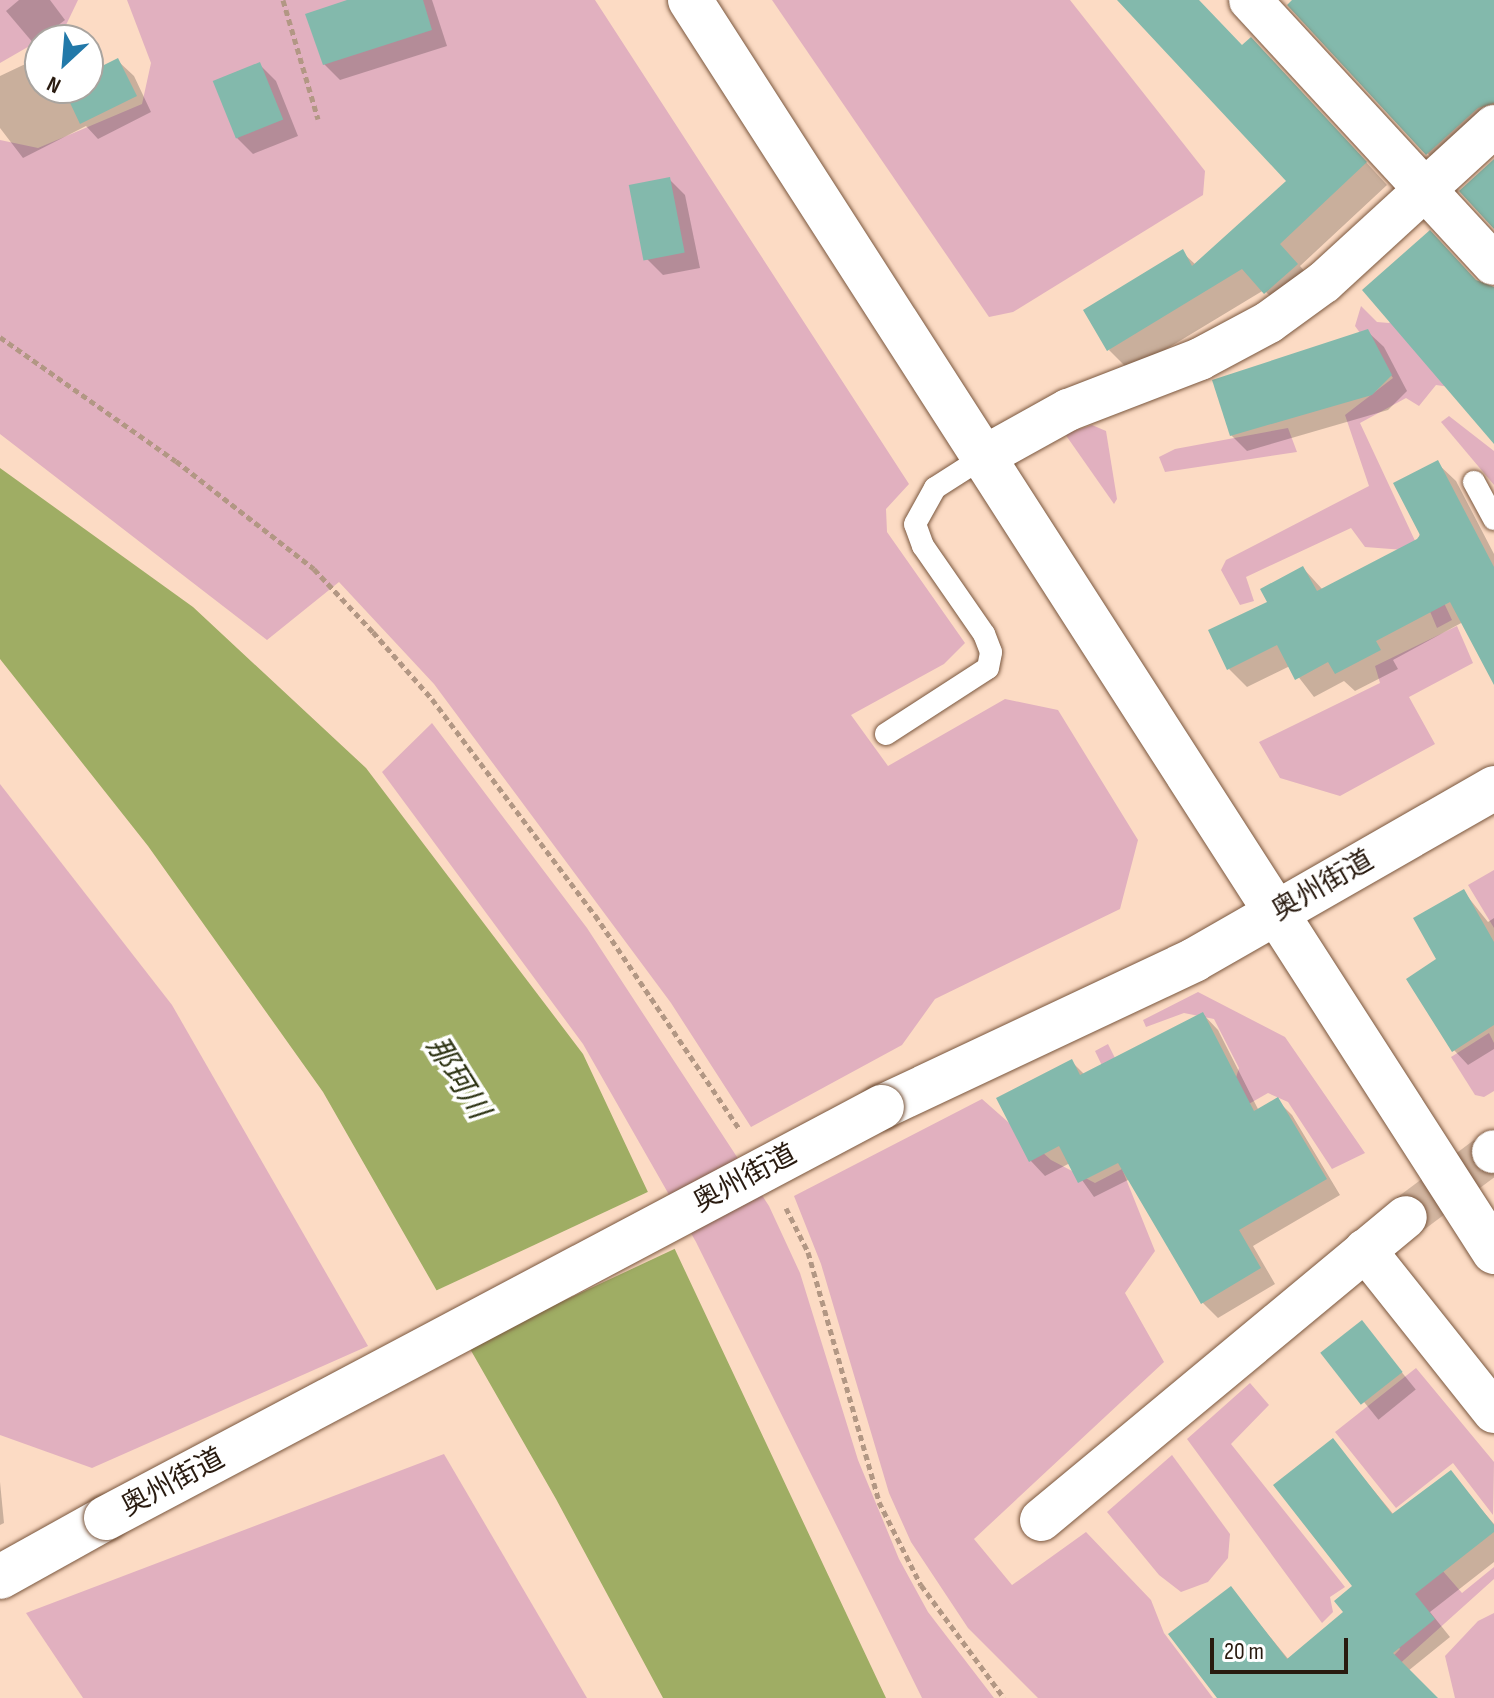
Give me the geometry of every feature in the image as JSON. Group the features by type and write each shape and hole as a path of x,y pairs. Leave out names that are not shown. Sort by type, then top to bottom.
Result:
{"main road":[{"path":"690,0 985,456 1274,915 1494,1252"},
{"name":"奥州街道","path":"0,1577 882,1107 1194,960 1494,788"}],"street":[{"path":"1250,0 1494,264"},
{"path":"985,456 1068,410 1200,359 1269,322 1324,282 1494,126"},
{"path":"1041,1520 1406,1217"},
{"path":"1365,1250 1494,1412"}],"lane":[{"path":"886,734 988,668 991,652 984,634 923,546 915,524 935,488 985,456"},
{"path":"1474,482 1494,519"}],"path":[{"path":"283,0 318,119"},
{"path":"0,337 189,471 314,569 364,622 432,699 595,915 747,1142"},
{"path":"780,1197 808,1252 879,1502 921,1585 1004,1698"}],"shaded area":[{"path":"0,0 78,0 66,24 24,24 24,49 0,63"},
{"path":"127,0 595,0 909,484 886,509 887,532 965,643 944,664 851,715 888,766 1005,699 1058,710 1138,840 1120,909 935,999 902,1045 751,1127 671,1003 434,684 339,582 267,640 0,434 0,140 38,148 142,104 151,63"},
{"path":"772,0 1070,0 1205,171 1203,195 1013,312 989,317"},
{"path":"1413,302 1457,388 1436,385 1419,406 1406,398 1360,423 1452,620 1437,628 1404,550 1365,547 1351,528 1246,577 1254,601 1240,605 1221,570 1226,560 1369,486 1345,415 1393,378 1355,326 1361,306 1377,322 1389,323"},
{"path":"1449,416 1494,451 1494,485 1441,422"},
{"path":"1092,425 1106,431 1117,499 1114,504 1065,434"},
{"path":"1288,428 1297,452 1165,472 1159,457 1175,449"},
{"path":"1457,626 1473,663 1409,697 1435,744 1340,796 1280,778 1259,742 1380,683 1375,666"},
{"path":"432,723 587,928 769,1206 800,1273 858,1460 899,1559 928,1612 994,1698 922,1698 696,1242 583,1044 382,772"},
{"path":"0,784 172,1005 368,1346 92,1468 0,1435"},
{"path":"1494,870 1494,928 1468,885"},
{"path":"1198,992 1285,1037 1365,1153 1332,1169 1288,1102 1268,1093 1212,1125 1202,1138 1143,1164 1130,1155 1106,1113 1118,1099 1095,1051 1108,1044 1143,1114 1155,1123 1234,1084 1239,1068 1214,1019 1184,1013 1146,1027 1143,1020"},
{"path":"1489,1033 1494,1043 1494,1091 1484,1097 1475,1095 1451,1057"},
{"path":"982,1099 1051,1160 1095,1183 1122,1169 1155,1251 1125,1293 1164,1362 974,1539 1012,1585 1086,1532 1151,1600 1164,1633 1213,1698 1038,1698 968,1628 911,1542 889,1493 821,1264 794,1196"},
{"path":"1416,1368 1494,1462 1493,1515 1453,1463 1396,1508 1335,1432"},
{"path":"1250,1383 1269,1405 1231,1444 1345,1587 1330,1597 1333,1612 1322,1623 1187,1439"},
{"path":"444,1454 587,1698 83,1698 26,1613"},
{"path":"1172,1455 1230,1534 1228,1558 1208,1582 1181,1592 1159,1575 1107,1512"},
{"path":"1435,1562 1462,1593 1494,1567 1494,1579 1395,1668 1353,1698 1400,1649 1372,1609"},
{"path":"1494,1613 1494,1698 1455,1698 1445,1656 1478,1621"}],"water":[{"name":"那珂川","path":"0,468 193,607 366,768 583,1054 886,1698 663,1698 556,1499 323,1092 148,846 0,659"}],"pier":[{"path":"652,1190 679,1247 460,1349 434,1292"}],"building":[{"path":"347,0 423,0 432,30 323,65 305,14"},
{"path":"1117,0 1199,0 1242,45 1251,37 1367,162 1280,244 1298,264 1264,294 1242,269 1107,351 1083,310 1183,249 1192,266 1286,181"},
{"path":"1292,0 1494,0 1494,103 1478,108 1426,155 1287,5"},
{"path":"118,58 137,96 80,124 71,104 104,104 104,65"},
{"path":"260,62 283,119 236,139 213,81"},
{"path":"1494,159 1494,229 1459,191"},
{"path":"670,177 685,253 643,261 629,185"},
{"path":"1430,230 1476,280 1494,287 1494,444 1362,290"},
{"path":"1368,329 1392,375 1372,395 1230,436 1212,380"},
{"path":"1438,460 1494,567 1494,685 1450,602 1376,641 1381,650 1335,674 1328,662 1295,680 1277,645 1227,670 1208,630 1267,602 1260,589 1303,566 1317,591 1417,539 1420,535 1393,483"},
{"path":"1464,889 1494,942 1494,1025 1452,1052 1406,979 1436,959 1413,918"},
{"path":"1203,1012 1254,1111 1278,1097 1327,1179 1239,1230 1261,1268 1201,1304 1118,1163 1078,1183 1059,1146 1029,1162 996,1098 1072,1059 1080,1075"},
{"path":"1362,1320 1403,1372 1361,1405 1320,1353"},
{"path":"1333,1438 1392,1514 1451,1470 1494,1525 1494,1532 1415,1594 1435,1619 1393,1653 1438,1698 1217,1698 1168,1634 1231,1586 1287,1659 1343,1612 1334,1601 1352,1586 1273,1485"}],"tunnel":[{"path":"1406,1217 1493,1152"}]}
